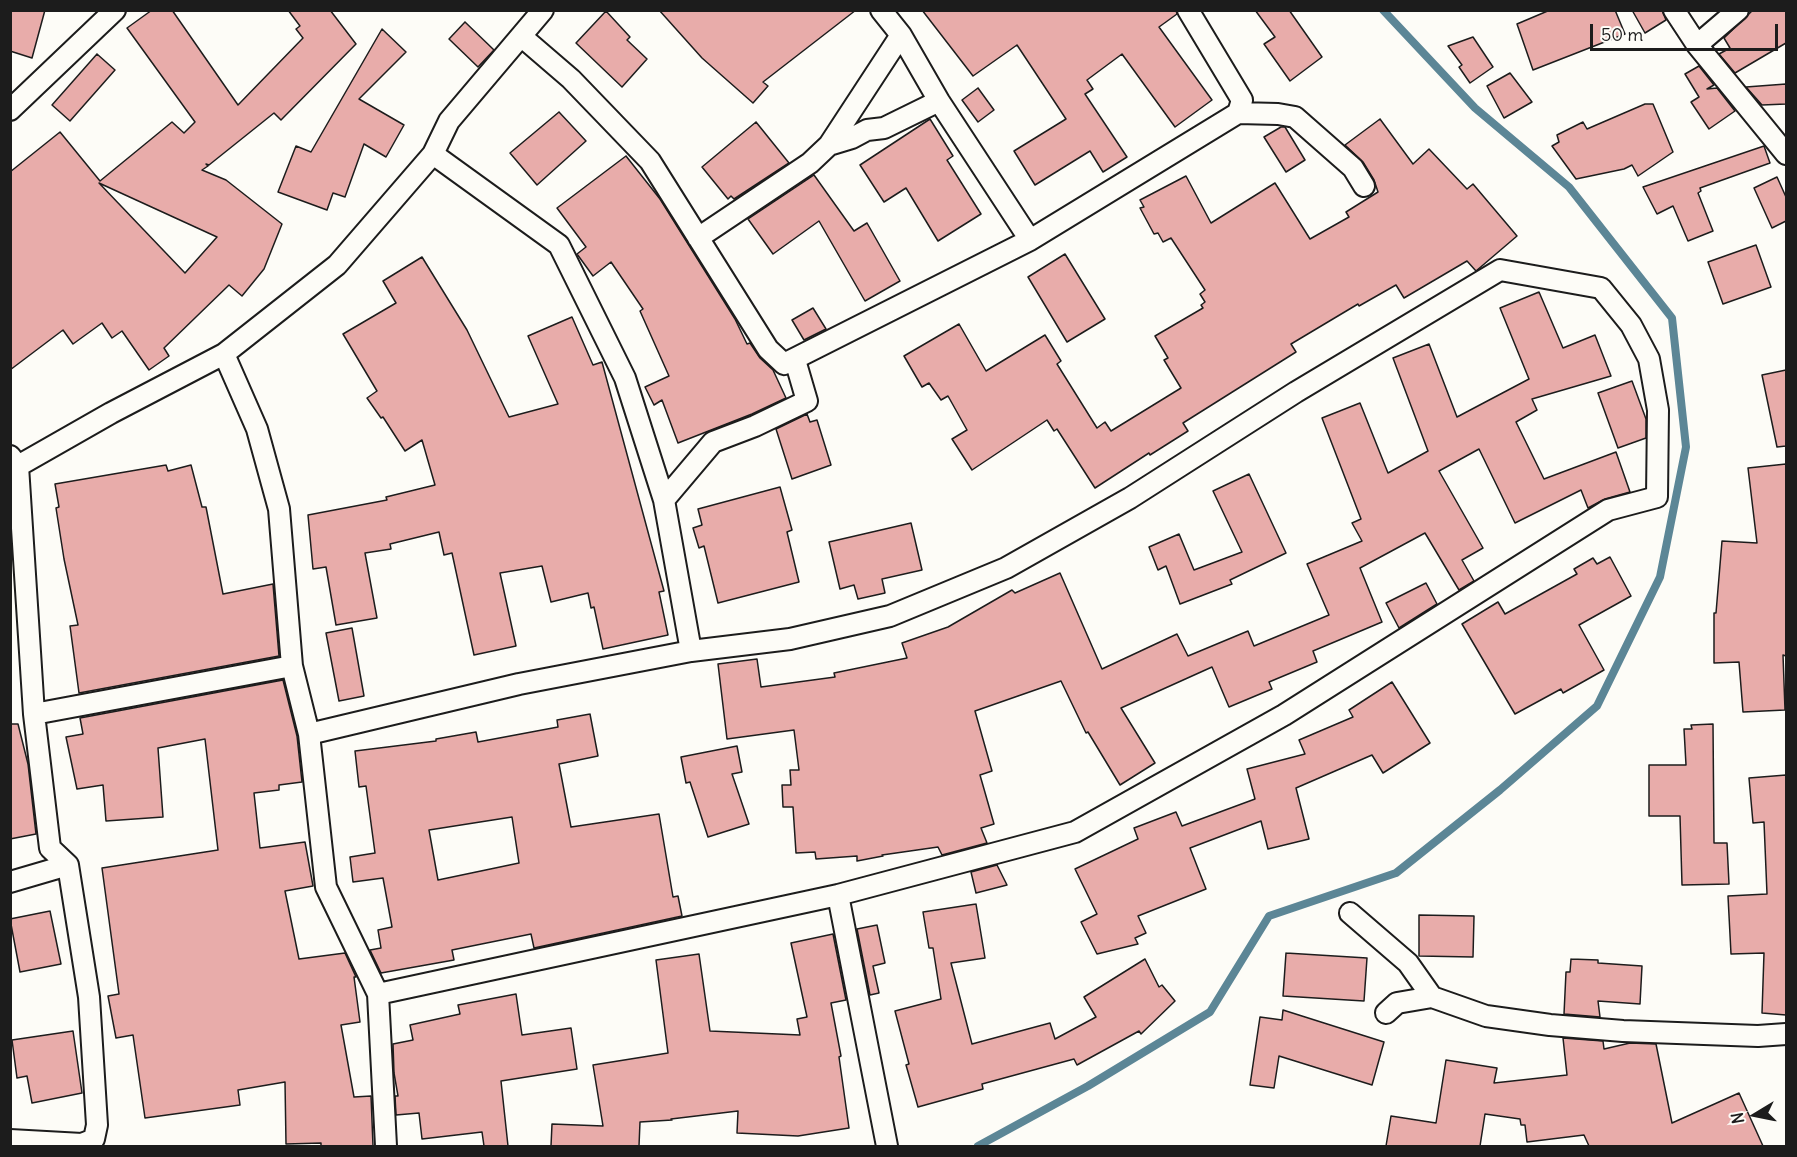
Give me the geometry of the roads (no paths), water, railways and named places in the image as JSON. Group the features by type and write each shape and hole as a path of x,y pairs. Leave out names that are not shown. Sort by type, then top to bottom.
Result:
{"street":[{"path":"10,110 115,10"},
{"path":"10,1140 82,1144 94,1139 97,1125 89,997 68,865 50,848 34,714 14,461 224,354 337,265 433,154 448,121 543,10"},
{"path":"881,10 901,35 939,101 1030,240"},
{"path":"1188,10 1242,100 1238,113"},
{"path":"1674,10 1697,45 1786,154"},
{"path":"1697,45 1738,10"},
{"path":"698,238 810,163 829,145 901,35"},
{"path":"521,36 571,79 650,161 768,349 784,364 1030,240 1238,113 1296,117 1353,168 1364,186"},
{"path":"829,145 852,138 867,129 884,128 939,101"},
{"path":"433,154 559,245 625,378 664,500 691,651"},
{"path":"309,734 519,684 691,651 790,639 890,616 1006,568 1130,498 1296,392 1500,270 1601,288 1631,325 1649,359 1658,410 1657,497 1608,510 1284,715 1076,832 838,895 378,994"},
{"path":"224,354 258,429 279,509 292,666 309,734 326,887 378,994 386,1146"},
{"path":"664,500 713,442 755,426 807,401 795,360"},
{"path":"34,714 292,666"},
{"path":"10,882 68,865"},
{"path":"838,895 887,1146"},
{"path":"1350,913 1408,963 1432,997"},
{"path":"1386,1013 1397,1003 1432,997 1486,1016 1550,1025 1713,1034 1786,1034"}],"waterway":[{"path":"978,1146 1088,1086 1210,1012 1269,916 1396,873 1500,790 1597,706 1660,577 1686,447 1672,318 1569,187 1475,108 1383,10"}]}
